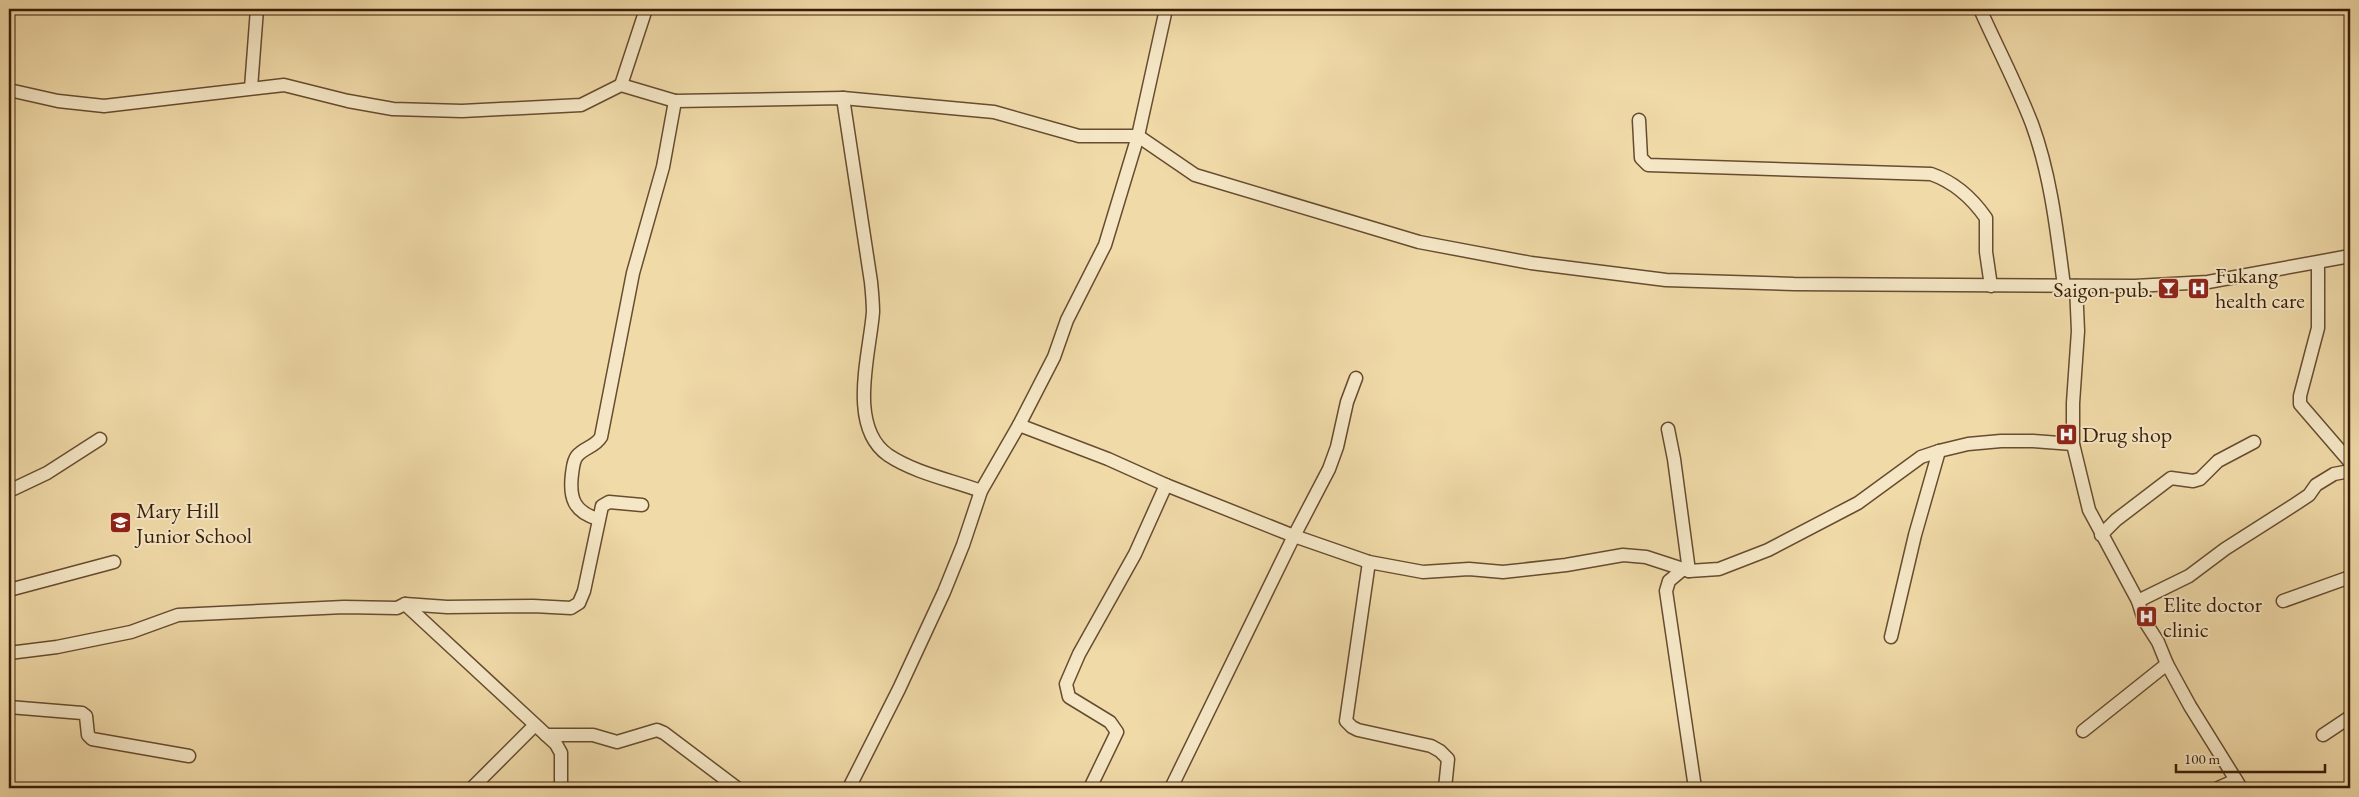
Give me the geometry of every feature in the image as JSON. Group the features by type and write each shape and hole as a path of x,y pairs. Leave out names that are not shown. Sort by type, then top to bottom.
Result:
{"street":[{"path":"251,88 257,9"},
{"path":"621,85 646,9"},
{"path":"849,788 900,689 944,592 963,545 981,491 1054,357 1067,320 1105,245 1138,136 1166,9"},
{"path":"1980,9 2032,124 2041,151 2055,214 2078,331 2073,403 2073,444 2089,510 2138,602 2144,620 2158,642 2167,664 2239,784 2218,788"},
{"path":"9,90 58,101 104,106 169,100 284,85 348,102 393,109 462,111 581,105 621,85 675,101 844,98 994,112 1079,136 1138,136 1195,175 1419,242 1485,255 1666,280 1794,284 1991,286 2208,282 2350,256"},
{"path":"844,98 871,282 873,312 866,355 864,385 865,410 870,429 876,442 889,455 904,463 981,491"},
{"path":"598,519 582,511 571,496 574,460 584,450 594,445 601,437 633,273 663,167 675,101"},
{"path":"1639,120 1640,158 1648,165 1931,174 1941,178 1954,185 1972,201 1986,218 1986,252 1991,286"},
{"path":"2318,263 2318,328 2300,396 2300,404 2350,462"},
{"path":"1171,788 1294,536 1329,469 1337,447 1347,402 1356,378"},
{"path":"1018,425 1108,459 1166,485 1294,536 1369,562 1423,572 1469,569 1504,572 1566,565 1623,555 1646,557 1685,570 1719,569 1768,550 1858,502 1921,457 1968,444 2001,441 2073,444"},
{"path":"1668,430 1674,459 1685,570"},
{"path":"9,491 47,473 100,439"},
{"path":"2101,534 2170,478 2193,481 2200,479 2218,461 2254,442"},
{"path":"1891,636 1939,451"},
{"path":"2138,602 2188,576 2225,549 2294,506 2309,495 2316,485 2334,474 2350,471"},
{"path":"1090,788 1117,732 1110,722 1069,697 1066,684 1079,654 1135,554 1166,485"},
{"path":"9,653 57,647 131,632 178,615 344,607 397,608 405,604 447,607 576,606 584,591 602,506 609,502 642,505"},
{"path":"9,590 114,562"},
{"path":"1369,562 1346,721 1358,730 1431,746 1440,751 1448,759 1445,788"},
{"path":"1685,570 1669,581 1666,591 1695,788"},
{"path":"2283,601 2350,578"},
{"path":"405,604 556,744 561,753 561,788"},
{"path":"2083,731 2167,664"},
{"path":"9,707 82,713 86,716 88,735 92,739 189,756"},
{"path":"2323,735 2350,717"},
{"path":"472,788 535,725"},
{"path":"546,735 593,735 617,742 657,730 664,733 737,788"}],"place":[{"name":"Fukang health care","path":"2199,288"},
{"name":"Saigon pub.","path":"2169,289"},
{"name":"Drug shop","path":"2066,434"},
{"name":"Mary Hill Junior School","path":"120,523"},
{"name":"Elite doctor clinic","path":"2147,617"}]}
